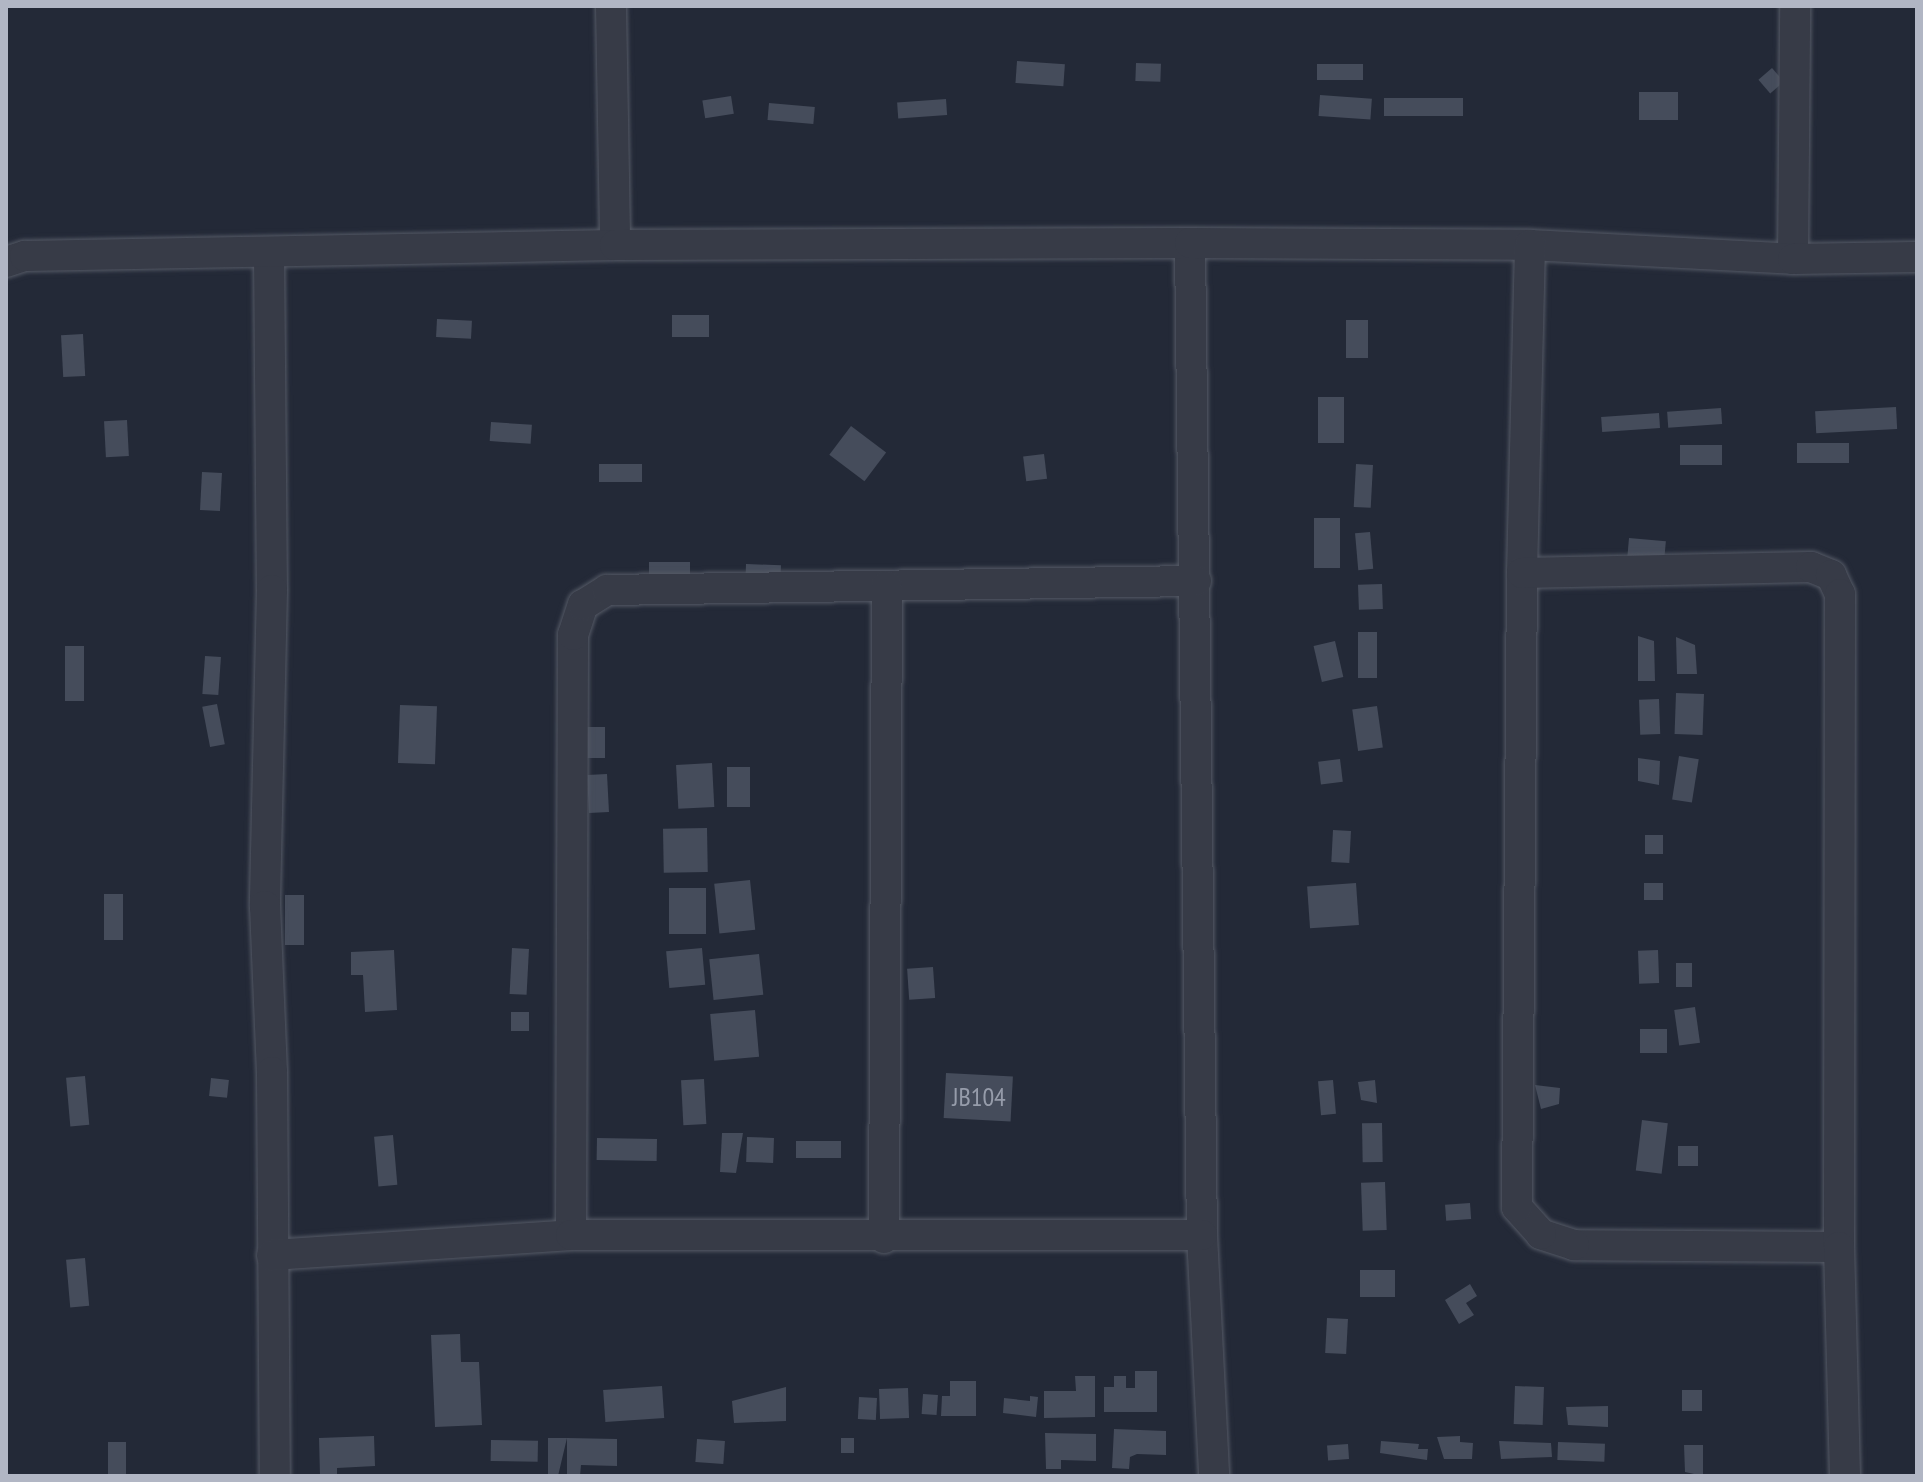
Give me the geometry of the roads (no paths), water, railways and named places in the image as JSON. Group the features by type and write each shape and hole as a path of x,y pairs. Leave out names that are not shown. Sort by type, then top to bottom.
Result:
{"street":[{"path":"611,6 615,245"},
{"path":"1793,259 1795,6"},
{"path":"1190,243 1202,1235 1214,1476"},
{"path":"6,262 25,256 615,245 1190,243 1530,245 1793,259 1917,257"},
{"path":"1530,245 1522,573 1517,1207 1541,1234 1574,1245 1839,1247"},
{"path":"269,252 272,590 265,906 275,1476"},
{"path":"1522,573 1811,567 1831,575 1840,594 1839,1247 1845,1476"},
{"path":"571,1235 573,635 583,605 607,590 1196,581"},
{"path":"884,1238 887,586"},
{"path":"272,1255 571,1235 884,1238 1202,1235"}]}
